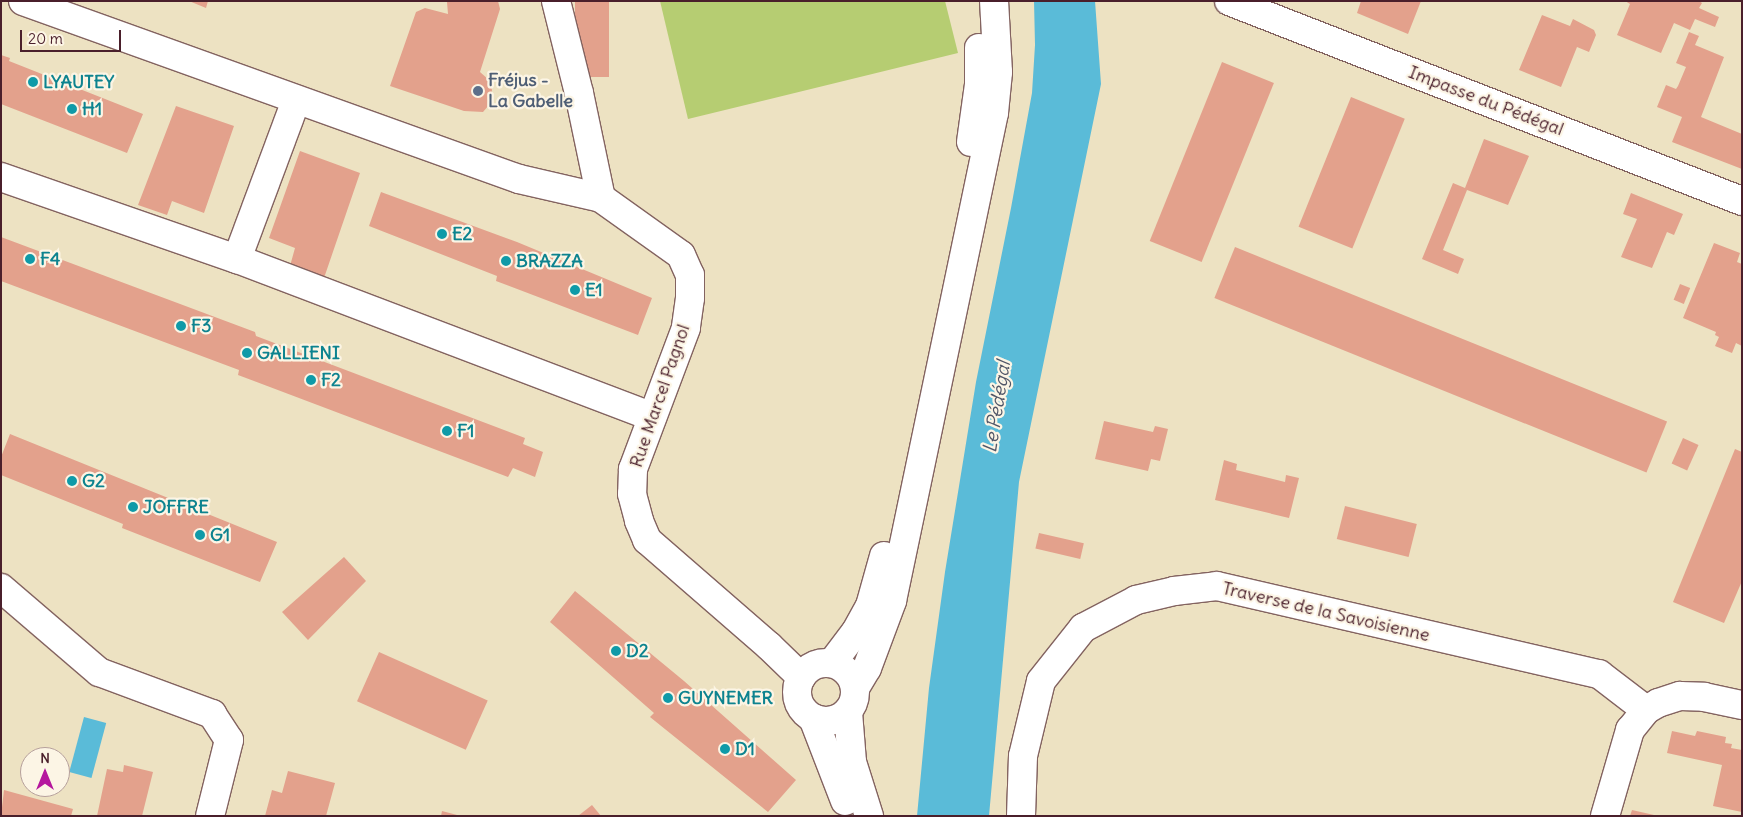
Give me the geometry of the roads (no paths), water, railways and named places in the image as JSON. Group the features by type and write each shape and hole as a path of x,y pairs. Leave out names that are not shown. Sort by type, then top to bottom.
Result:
{"street":[{"path":"23,1 519,179 601,198 579,93 556,1"},
{"path":"832,663 856,633 870,606 880,572 972,138 979,84 978,1"},
{"path":"869,816 852,762 852,700 848,672 832,663 814,666 801,677 797,696 805,713 822,721 832,721 852,700 867,668 892,601 994,113 998,72 994,1"},
{"name":"Impasse du Pédégal","path":"1229,1 1742,201"},
{"path":"236,259 296,100"},
{"path":"1,177 236,259 652,416"},
{"name":"Rue Marcel Pagnol","path":"601,198 681,256 690,275 690,298 686,328 633,470 632,494 646,540 769,646 801,677"},
{"name":"Traverse de la Savoisienne","path":"1021,816 1023,756 1041,681 1083,628 1136,600 1174,590 1217,586 1599,674 1646,710"},
{"path":"1,588 99,672 212,714 229,740 210,816"},
{"path":"1605,816 1630,730 1646,710 1658,703 1680,696 1704,697 1742,705"},
{"path":"813,718 823,747 834,768 850,816"}],"water":[{"name":"Le Pédégal","path":"1034,1 1095,1 1101,84 1019,482 989,816 917,816 929,688 945,572 976,382 1032,93 1035,45"},
{"path":"84,717 106,723 91,778 70,772"}],"place":[{"name":"LYAUTEY","path":"33,82"},
{"name":"Fréjus - La Gabelle","path":"478,91"},
{"name":"H1","path":"72,109"},
{"name":"E2","path":"442,234"},
{"name":"F4","path":"30,259"},
{"name":"BRAZZA","path":"506,261"},
{"name":"E1","path":"575,290"},
{"name":"F3","path":"181,326"},
{"name":"GALLIENI","path":"247,353"},
{"name":"F2","path":"311,380"},
{"name":"F1","path":"447,431"},
{"name":"G2","path":"72,481"},
{"name":"JOFFRE","path":"133,507"},
{"name":"G1","path":"200,535"},
{"name":"D2","path":"616,651"},
{"name":"GUYNEMER","path":"668,698"},
{"name":"D1","path":"725,749"}]}
